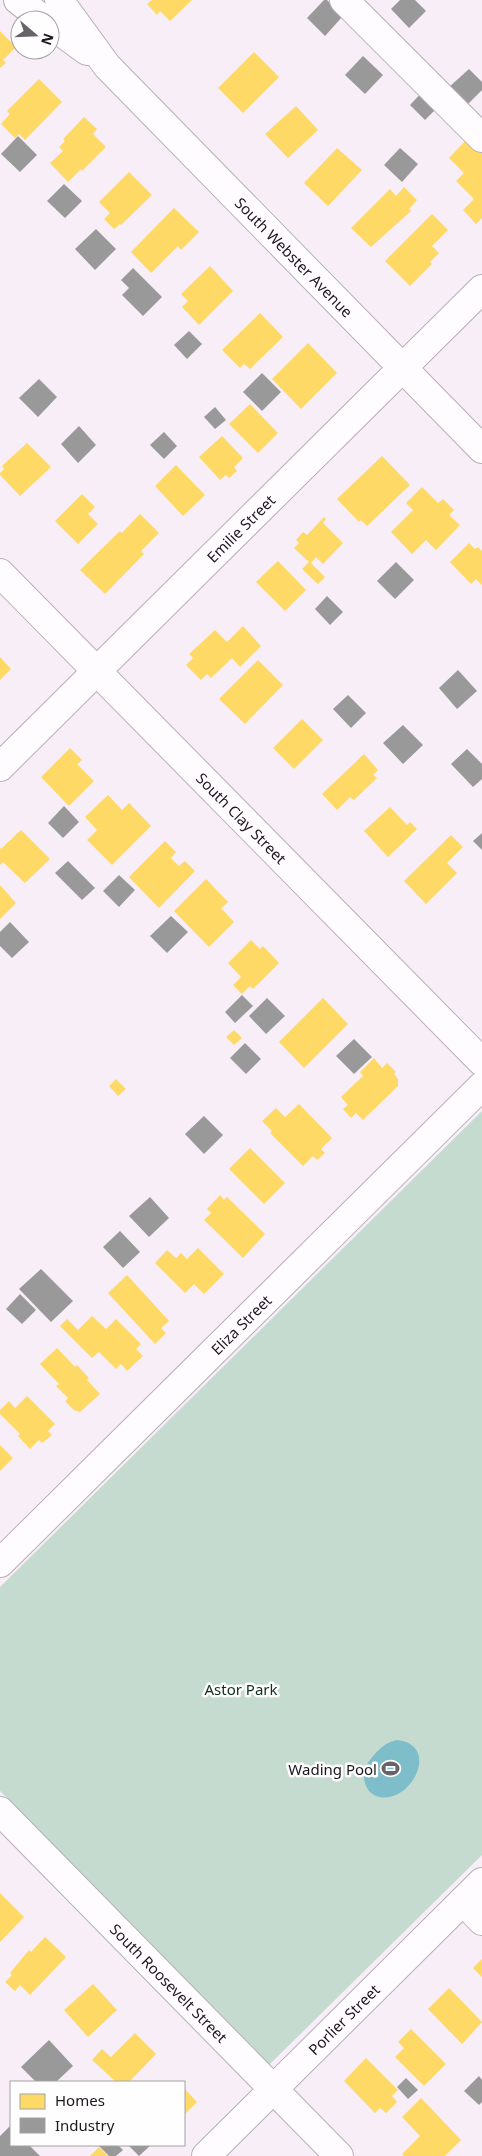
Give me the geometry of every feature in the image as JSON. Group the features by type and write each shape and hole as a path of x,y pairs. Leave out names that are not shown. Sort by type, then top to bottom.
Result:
{"street":[{"path":"18,0 31,10"},
{"name":"South Webster Avenue","path":"59,0 107,66 482,449"},
{"path":"344,0 482,138"},
{"name":"South Webster Avenue","path":"60,31 107,66"},
{"name":"Emilie Street","path":"0,767 482,289"},
{"name":"South Clay Street","path":"0,573 482,1062"},
{"name":"Eliza Street","path":"0,1563 482,1086"},
{"name":"South Roosevelt Street","path":"0,1811 339,2156"},
{"name":"Porlier Street","path":"206,2156 482,1882"},
{"path":"463,1901 482,1921"}],"green space":[{"name":"Astor Park","path":"482,1111 482,1855 269,2065 0,1791 0,1587"}],"water":[{"name":"Wading Pool","path":"397,1740 411,1744 418,1753 419,1763 416,1774 409,1785 400,1793 388,1797 376,1796 369,1791 366,1785 364,1769 382,1747"}],"building: Homes":[{"path":"152,0 192,0 170,21 160,11 157,15 147,4"},
{"path":"0,31 10,41 10,53 3,60 6,63 0,68"},
{"path":"254,52 279,77 243,113 218,88"},
{"path":"39,79 62,102 25,140 19,134 15,138 1,124 10,114 7,111"},
{"path":"296,106 318,130 288,158 265,134"},
{"path":"84,117 97,129 93,134 106,147 68,182 50,163 63,151 59,147 65,141 63,139"},
{"path":"469,137 482,150 482,218 476,224 463,210 474,199 456,181 464,173 449,158"},
{"path":"337,148 362,170 328,206 304,183"},
{"path":"129,172 152,195 121,225 114,229 104,219 110,213 99,202"},
{"path":"404,187 417,200 409,209 411,211 371,247 351,228 390,189 396,196"},
{"path":"174,208 199,232 181,250 178,246 151,273 131,252"},
{"path":"432,214 448,230 432,246 439,253 430,262 432,264 410,286 385,261"},
{"path":"210,266 233,291 199,325 182,307 188,301 181,294"},
{"path":"260,313 283,337 250,369 244,364 240,368 222,350"},
{"path":"308,343 337,373 301,409 272,379"},
{"path":"250,404 278,433 258,453 229,424"},
{"path":"222,436 243,458 234,467 237,471 229,478 226,475 220,480 199,457"},
{"path":"27,443 51,467 20,496 0,473 4,469 2,466"},
{"path":"382,456 410,485 367,526 361,520 359,522 337,499"},
{"path":"176,465 205,495 183,516 155,486"},
{"path":"422,487 438,503 443,499 454,510 449,515 460,525 436,550 426,540 412,554 391,532 413,510 406,503"},
{"path":"82,494 95,507 88,514 98,524 78,544 55,521"},
{"path":"140,514 159,533 141,551 144,554 105,594 80,570 120,531 122,533"},
{"path":"324,517 326,519 323,523 343,543 323,564 316,557 311,563 325,577 318,584 302,569 309,562 294,548 299,543 296,540 303,532 307,535"},
{"path":"469,543 475,549 478,547 482,551 482,585 476,579 471,584 450,562"},
{"path":"278,561 306,590 285,611 256,582"},
{"path":"243,626 261,646 240,667 232,658 211,678 207,674 201,680 186,665 193,658 189,654 215,630 227,642"},
{"path":"0,657 11,669 0,680"},
{"path":"258,660 283,685 245,724 219,699"},
{"path":"302,719 323,740 294,769 273,748"},
{"path":"70,748 82,760 77,764 94,781 69,806 41,777"},
{"path":"364,754 378,770 373,775 377,778 354,800 350,797 337,810 322,794"},
{"path":"108,795 122,810 129,803 151,826 112,865 87,840 97,830 85,817"},
{"path":"390,807 407,825 410,822 417,829 388,857 364,831"},
{"path":"21,830 50,859 25,883 3,862 0,865 0,847 1,849"},
{"path":"451,835 463,847 447,863 457,873 426,904 404,881"},
{"path":"165,841 176,852 171,858 179,866 185,861 195,871 159,908 129,877"},
{"path":"206,879 228,902 221,908 234,922 209,947 174,911"},
{"path":"0,885 16,903 0,919"},
{"path":"251,940 260,949 263,946 279,963 253,989 250,986 242,994 233,985 241,977 228,963"},
{"path":"323,998 348,1024 304,1068 279,1042"},
{"path":"234,1030 242,1038 234,1045 226,1037"},
{"path":"374,1058 382,1068 387,1063 396,1072 394,1074 398,1079 398,1086 363,1120 356,1113 351,1118 343,1109 348,1105 341,1097 363,1076 360,1072"},
{"path":"116,1079 126,1089 118,1096 109,1086"},
{"path":"299,1104 332,1138 321,1149 325,1153 317,1160 313,1156 303,1166 270,1133 272,1131 262,1121 276,1108 285,1117"},
{"path":"250,1148 285,1183 264,1204 229,1169"},
{"path":"220,1195 224,1200 227,1197 265,1234 243,1258 204,1220 211,1213 207,1209"},
{"path":"198,1248 224,1274 204,1294 194,1284 185,1293 155,1263 167,1250 176,1258 181,1253 187,1259"},
{"path":"127,1275 169,1321 161,1328 166,1333 155,1344 108,1293"},
{"path":"92,1316 106,1329 116,1319 141,1344 136,1349 143,1356 127,1371 121,1364 116,1369 99,1352 92,1358 60,1326 67,1319 78,1330"},
{"path":"57,1348 75,1367 77,1365 100,1394 80,1412 74,1410 65,1401 68,1398 56,1386 59,1384 40,1364"},
{"path":"27,1396 55,1424 48,1431 52,1435 42,1443 39,1440 30,1449 18,1436 20,1434 0,1414 0,1410 9,1401 15,1408"},
{"path":"0,1445 13,1458 0,1471"},
{"path":"0,1893 24,1917 0,1942"},
{"path":"45,1937 66,1957 30,1995 20,1985 15,1991 5,1982 12,1975 10,1973 29,1950 31,1952"},
{"path":"482,1959 482,1977 473,1968"},
{"path":"93,1984 117,2010 88,2037 64,2010"},
{"path":"449,1988 482,2022 462,2044 428,2009"},
{"path":"411,2029 446,2064 424,2086 395,2057 404,2048 398,2042"},
{"path":"135,2033 156,2054 130,2081 115,2081 92,2060 102,2049 111,2057"},
{"path":"366,2058 398,2090 392,2096 397,2102 386,2113 380,2108 375,2113 344,2081"},
{"path":"185,2089 197,2102 185,2114"},
{"path":"421,2098 461,2140 445,2156 404,2156 402,2154 420,2136 402,2117"},
{"path":"99,2147 108,2156 90,2156"}],"building: Industry":[{"path":"324,0 327,0 343,16 325,36 307,18"},
{"path":"400,0 415,0 426,11 409,28 391,9"},
{"path":"363,56 383,75 365,94 345,75"},
{"path":"469,69 482,82 482,90 466,106 448,88"},
{"path":"425,89 440,105 425,120 410,105"},
{"path":"18,136 37,155 20,172 1,154"},
{"path":"400,148 418,164 402,182 384,165"},
{"path":"64,184 82,201 65,218 47,201"},
{"path":"96,229 116,249 95,270 75,249"},
{"path":"133,268 162,297 143,316 122,295 129,288 121,280"},
{"path":"189,331 202,344 187,359 174,345"},
{"path":"262,373 281,392 262,411 243,392"},
{"path":"39,379 57,397 38,417 19,398"},
{"path":"215,407 226,420 215,429 204,417"},
{"path":"79,426 96,445 78,463 61,444"},
{"path":"164,432 177,446 164,459 150,445"},
{"path":"396,562 414,580 395,599 377,581"},
{"path":"327,596 343,612 330,625 315,609"},
{"path":"458,670 477,691 457,709 439,688"},
{"path":"348,695 366,713 351,728 333,709"},
{"path":"403,725 423,745 403,764 383,743"},
{"path":"467,749 482,764 482,779 473,787 451,764"},
{"path":"64,806 79,822 63,838 48,823"},
{"path":"482,833 482,850 473,841"},
{"path":"68,861 95,888 82,900 55,873"},
{"path":"119,875 135,890 119,907 103,891"},
{"path":"171,916 188,932 167,953 150,936"},
{"path":"10,922 29,942 12,958 0,946 0,932"},
{"path":"242,995 253,1006 235,1023 225,1012"},
{"path":"267,998 285,1016 266,1034 249,1016"},
{"path":"354,1039 372,1057 354,1074 336,1056"},
{"path":"245,1043 261,1059 246,1074 230,1058"},
{"path":"204,1116 223,1135 204,1154 185,1134"},
{"path":"150,1197 169,1218 149,1237 129,1216"},
{"path":"120,1231 140,1252 123,1268 103,1247"},
{"path":"41,1269 73,1301 51,1322 19,1289"},
{"path":"20,1294 36,1310 22,1324 6,1309"},
{"path":"49,2040 73,2066 57,2081 35,2081 21,2067"},
{"path":"479,2076 482,2080 482,2102 479,2105 464,2091"},
{"path":"406,2078 418,2090 408,2099 397,2087"},
{"path":"10,2126 10,2146 30,2146 40,2156 0,2156 0,2136"},
{"path":"99,2146 119,2146 123,2150 116,2156 109,2156"},
{"path":"129,2146 150,2146 139,2156"}],"place":[{"name":"Wading Pool","path":"391,1769"}]}
